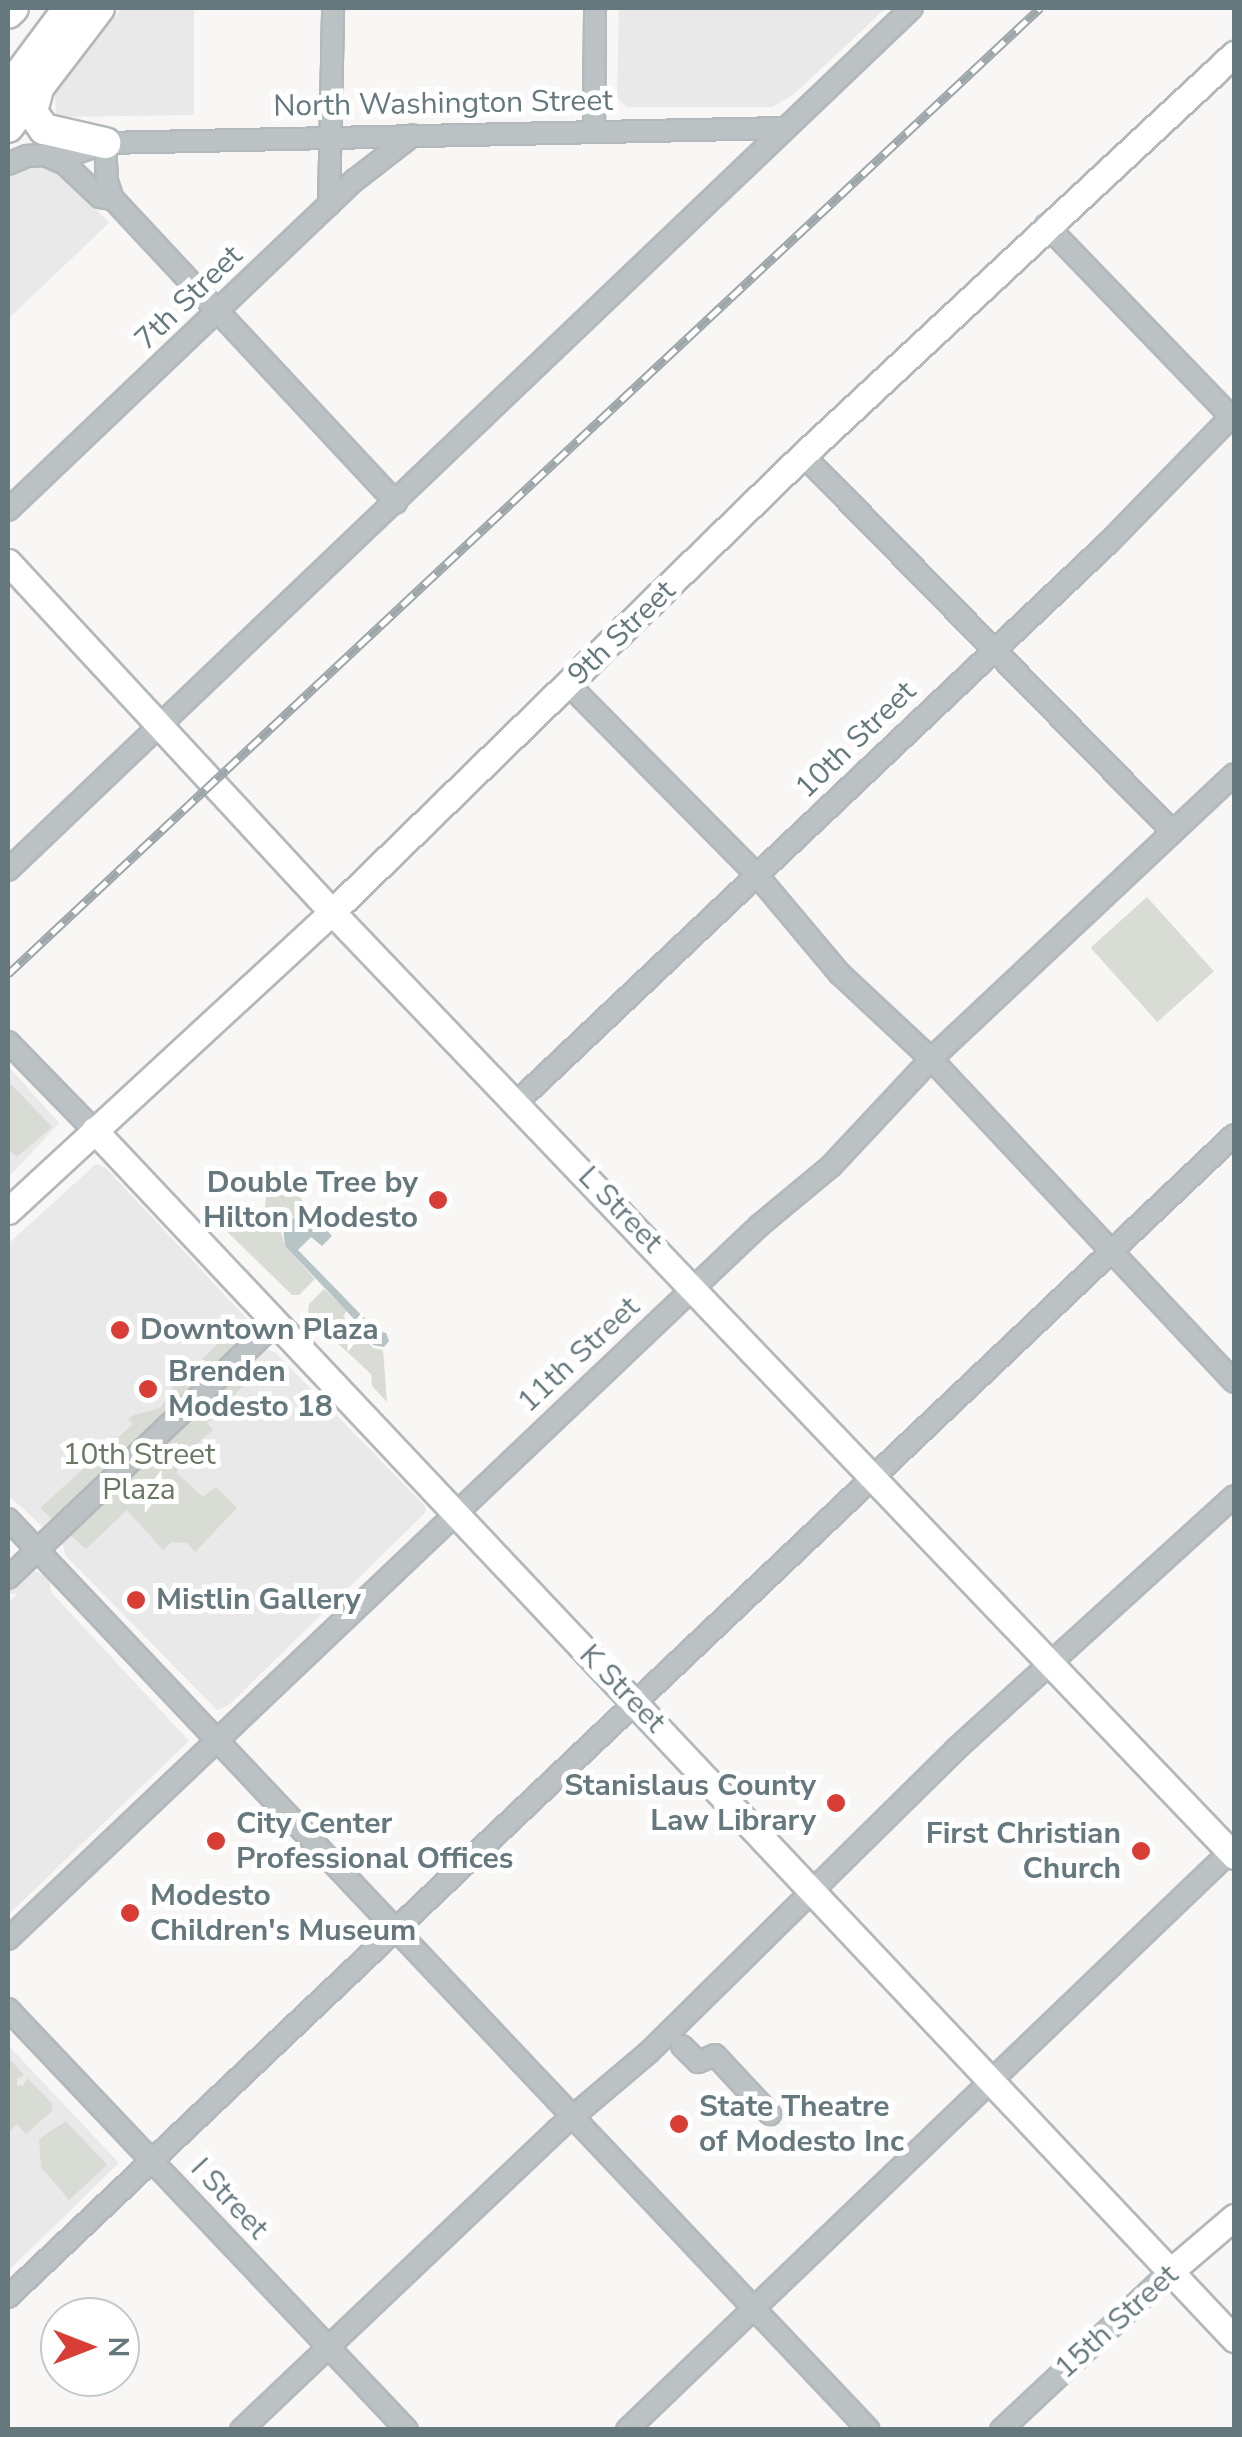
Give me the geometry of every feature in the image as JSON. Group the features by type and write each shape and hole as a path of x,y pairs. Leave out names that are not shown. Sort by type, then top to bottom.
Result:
{"highway":[{"path":"8,126 23,89 69,8"},
{"path":"23,89 99,8"},
{"path":"23,89 44,129 105,143"}],"main road":[{"name":"9th Street","path":"8,1211 332,912 803,455 1234,54"},
{"name":"L Street","path":"8,562 332,912 1233,1852"},
{"name":"K Street","path":"94,1130 453,1514 634,1700 902,1990 994,2079 1234,2339"},
{"name":"15th Street","path":"1172,2270 1234,2217"}],"street":[{"path":"329,205 333,8"},
{"path":"594,130 595,8"},
{"path":"8,870 912,8"},
{"name":"North Washington Street","path":"8,164 38,154 76,153 105,143 782,128"},
{"name":"7th Street","path":"8,510 329,205 392,148 415,134"},
{"path":"105,143 107,181 113,199 396,502"},
{"path":"38,154 65,164 91,191 113,199"},
{"path":"1046,226 1234,417"},
{"name":"10th Street","path":"515,1104 1108,543 1234,417"},
{"path":"803,455 1173,832"},
{"path":"569,685 756,874 840,974 931,1059 1234,1382"},
{"name":"11th Street","path":"8,1939 760,1225 831,1166 931,1059 1234,774"},
{"name":"K Street","path":"8,1042 94,1130"},
{"path":"8,2297 634,1700 1114,1253 1234,1135"},
{"path":"8,1578 274,1324"},
{"path":"241,2430 574,2117 650,2052 812,1890 1050,1663 1234,1496"},
{"path":"8,1519 869,2430"},
{"path":"627,2430 1233,1852"},
{"name":"I Street","path":"8,2009 407,2430"},
{"path":"682,2046 698,2062 715,2055 770,2114"},
{"name":"15th Street","path":"1001,2430 1172,2270"}],"shaded area":[{"path":"122,8 194,8 194,115 56,117 55,92"},
{"path":"619,8 886,8 793,95 772,107 627,107 617,98"},
{"path":"38,163 55,167 109,223 8,319 8,179"},
{"path":"8,1066 59,1123 8,1178"},
{"name":"Downtown Plaza","path":"96,1164 106,1168 248,1320 252,1331 43,1527 8,1495 8,1244"},
{"path":"298,1214 316,1218 332,1236 322,1246 311,1237 298,1250 377,1331 386,1333 389,1341 384,1347 373,1345 371,1337 285,1246 283,1227"},
{"path":"266,1349 275,1352 425,1506 426,1512 229,1705 217,1710 66,1556 62,1542"},
{"path":"34,1570 49,1578 51,1592 189,1741 8,1915 8,1603 17,1594 8,1593 8,1588"},
{"path":"8,2045 119,2163 8,2271"}],"green space":[{"path":"1147,897 1214,971 1157,1022 1091,948"},
{"path":"8,1081 52,1127 17,1157 8,1149"},
{"path":"286,1182 323,1223 298,1214 285,1222 281,1232 285,1246 315,1279 299,1295 292,1295 212,1217 218,1217 218,1211 241,1211 245,1205 265,1208 266,1196"},
{"path":"324,1289 347,1311 343,1316 373,1348 383,1350 387,1402 372,1386 371,1374 336,1342 360,1345 334,1339 308,1312 309,1304"},
{"name":"10th Street Plaza","path":"229,1333 261,1367 207,1423 213,1430 177,1462 177,1473 203,1497 216,1487 237,1508 195,1552 187,1543 172,1542 163,1550 127,1510 86,1549 40,1508 133,1424 128,1419 160,1408 172,1391 174,1375 185,1376"},
{"path":"8,2057 24,2075 17,2079 17,2085 23,2086 27,2078 52,2103 52,2111 26,2134 17,2124 8,2133"},
{"path":"66,2121 107,2165 69,2200 41,2167 39,2139"}],"railway":[{"path":"8,974 1040,8"}],"place":[{"name":"Double Tree by Hilton Modesto","path":"438,1200"},
{"name":"Downtown Plaza","path":"120,1330"},
{"name":"Brenden Modesto 18","path":"148,1389"},
{"name":"Mistlin Gallery","path":"136,1600"},
{"name":"Stanislaus County Law Library","path":"836,1803"},
{"name":"City Center Professional Offices","path":"216,1841"},
{"name":"First Christian Church","path":"1141,1851"},
{"name":"Modesto Children's Museum","path":"130,1913"},
{"name":"State Theatre of Modesto Inc","path":"679,2124"}]}
